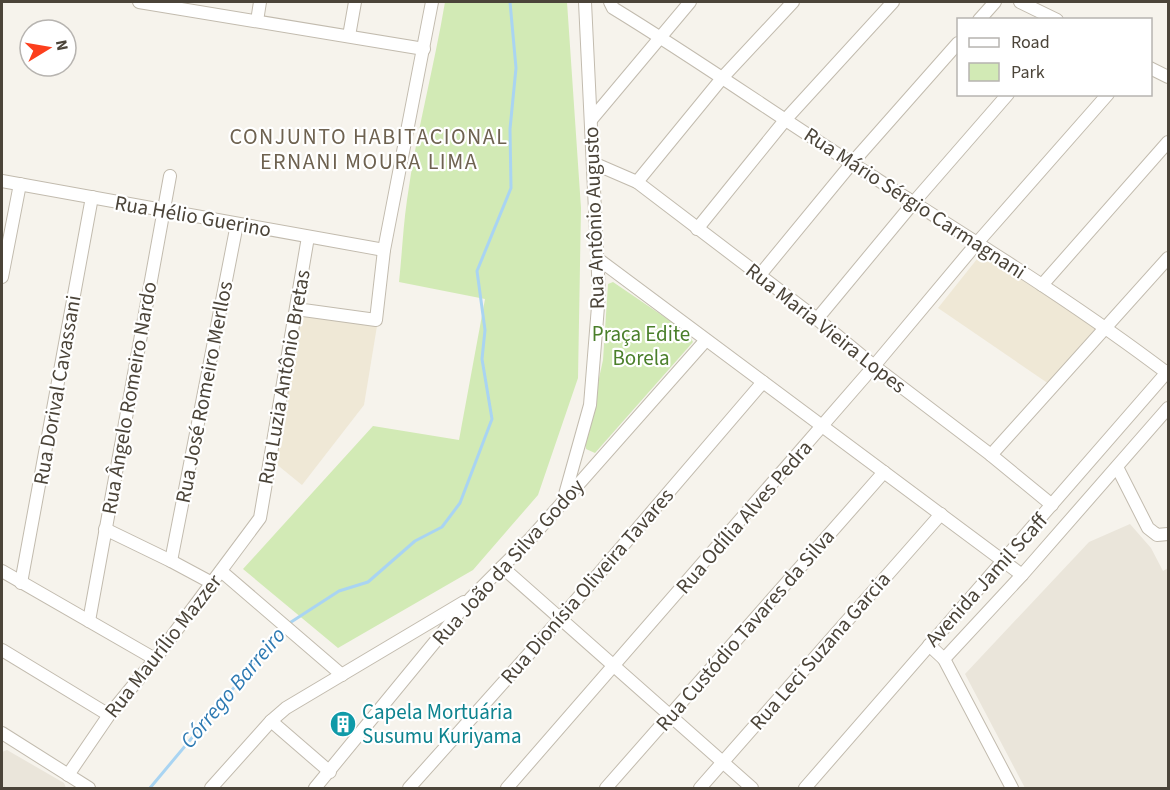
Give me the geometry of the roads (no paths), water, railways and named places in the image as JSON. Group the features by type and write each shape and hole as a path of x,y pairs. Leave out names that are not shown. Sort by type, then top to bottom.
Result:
{"street":[{"path":"139,2 167,4 424,49"},
{"path":"257,21 260,2"},
{"path":"350,36 356,2"},
{"path":"296,309 376,320 384,250 432,2"},
{"name":"Rua Antônio Augusto","path":"563,502 590,405 599,294 585,2"},
{"name":"Rua Mário Sérgio Carmagnani","path":"610,2 613,8 660,36 1042,285 1106,327 1168,372"},
{"path":"591,120 690,2"},
{"path":"637,182 723,78 793,2"},
{"path":"697,228 786,119 893,2"},
{"path":"982,18 996,2"},
{"path":"1020,2 1053,18"},
{"path":"759,276 852,163 957,44"},
{"path":"1152,69 1168,77"},
{"path":"817,319 1006,96"},
{"name":"Rua Odília Alves Pedra","path":"507,789 1106,96"},
{"path":"1042,285 1168,142"},
{"name":"Rua Maria Vieira Lopes","path":"593,163 637,182 817,319 1052,505"},
{"name":"Rua Ângelo Romeiro Nardo","path":"88,621 170,176"},
{"name":"Rua Hélio Guerino","path":"2,181 384,250"},
{"path":"2,277 20,184"},
{"name":"Rua Dorival Cavassani","path":"21,583 92,197"},
{"name":"Rua José Romeiro Merllos","path":"171,561 237,224"},
{"name":"Rua Luzia Antônio Bretas","path":"260,518 308,237"},
{"path":"991,455 1168,258"},
{"path":"598,259 1022,575"},
{"name":"Rua João da Silva Godoy","path":"315,789 471,598 531,538 706,340"},
{"name":"Avenida Jamil Scaff","path":"805,789 1168,372"},
{"name":"Rua Dionísia Oliveira Tavares","path":"409,789 560,619 764,382"},
{"name":"Avenida Jamil Scaff","path":"944,659 1022,575 1168,408"},
{"path":"1117,467 1148,528 1157,535 1168,534"},
{"name":"Rua Custódio Tavares da Silva","path":"606,789 884,472"},
{"name":"Rua Leci Suzana Garcia","path":"700,789 941,514"},
{"name":"Rua Maurílio Mazzer","path":"68,775 108,716 155,659 260,518"},
{"path":"105,529 212,583"},
{"path":"502,567 752,789"},
{"path":"2,571 155,659"},
{"path":"221,571 342,675"},
{"path":"211,789 271,721 286,708 471,598"},
{"path":"929,645 944,659 1012,789"},
{"path":"2,650 108,716"},
{"path":"271,721 330,772"},
{"path":"2,733 89,789"}],"waterway":[{"name":"Córrego Barreiro","path":"288,624 339,591 368,582 415,541 442,527 460,503 492,419 482,359 485,330 477,271 511,188 510,129 516,68 510,2"},
{"name":"Córrego Barreiro","path":"150,788 283,629"}],"place":[{"name":"Capela Mortuária Susumu Kuriyama","path":"343,724"}],"district":[{"name":"CONJUNTO HABITACIONAL ERNANI MOURA LIMA","path":"369,150"}],"park label":[{"name":"Praça Edite Borela","path":"641,346"}]}
